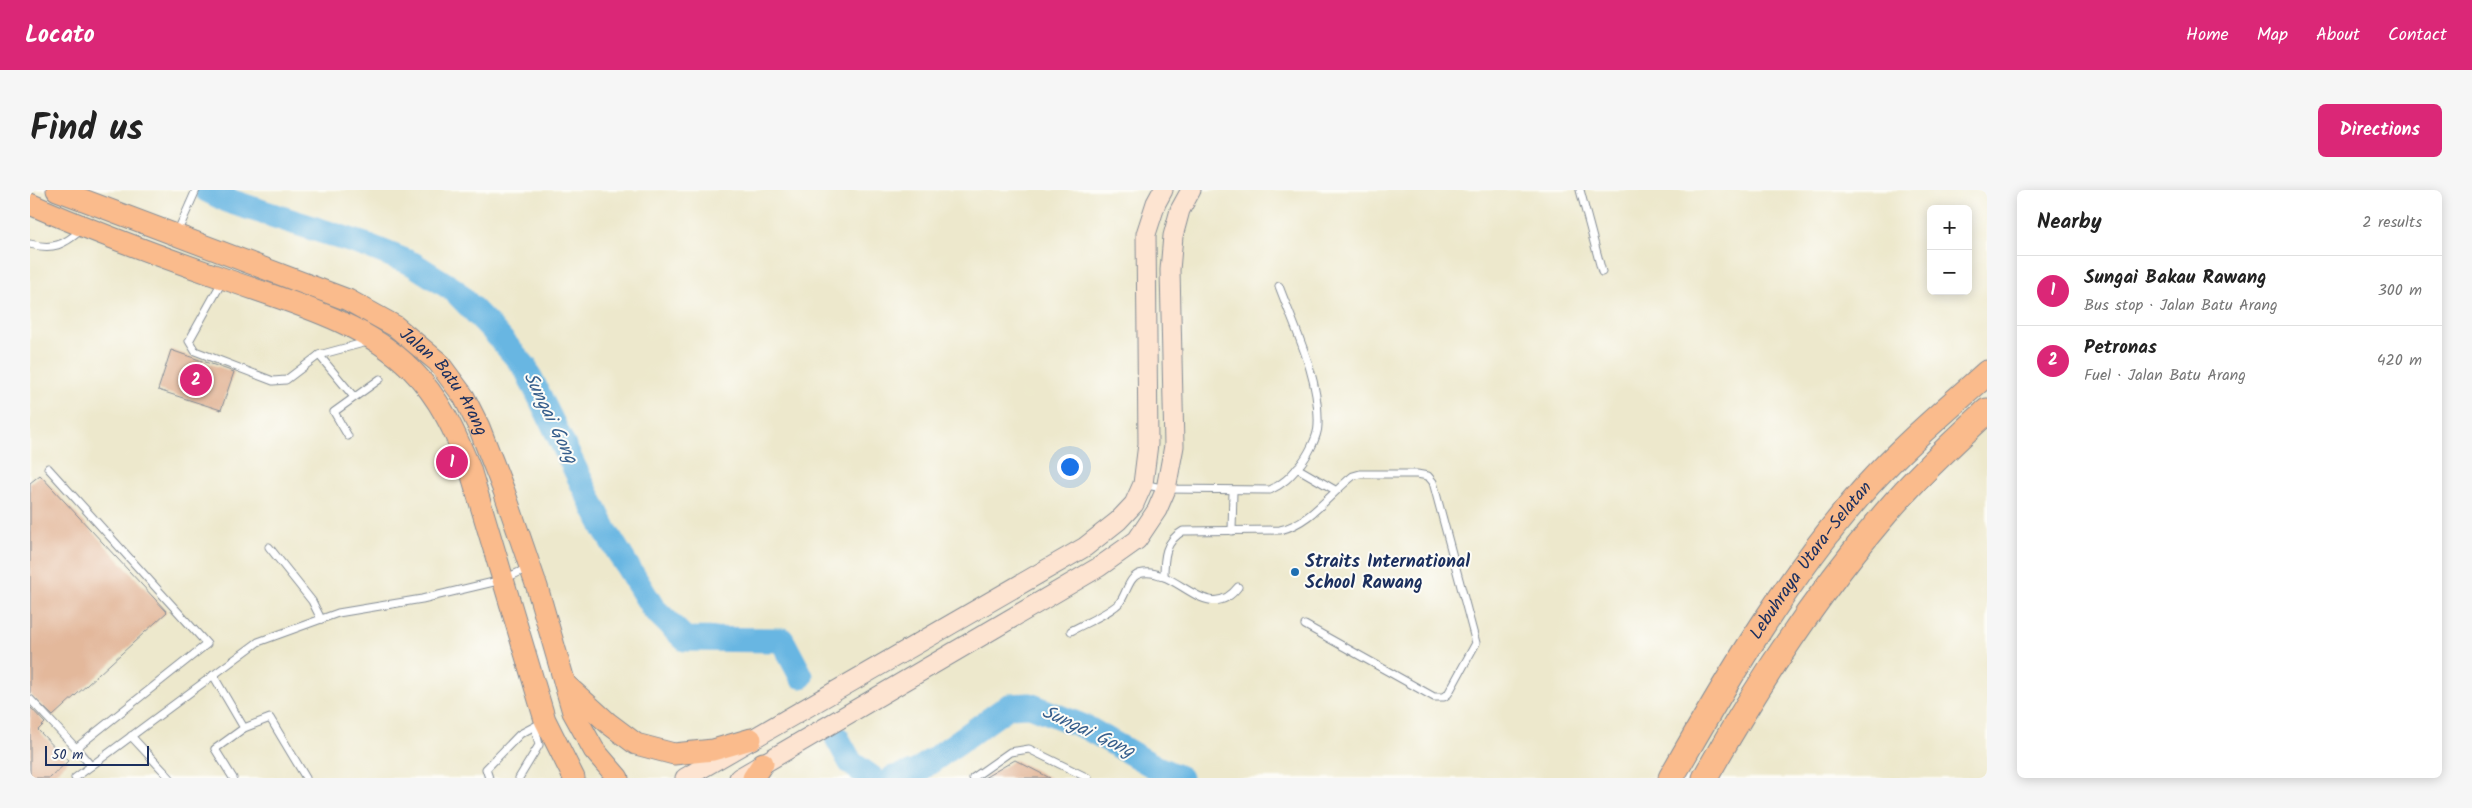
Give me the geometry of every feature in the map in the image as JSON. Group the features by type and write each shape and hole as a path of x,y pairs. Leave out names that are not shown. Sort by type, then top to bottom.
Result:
{"highway":[{"name":"Lebuhraya Utara–Selatan","path":"1671,778 1716,697 1798,574 1868,485 1987,373"},
{"name":"Lebuhraya Utara–Selatan","path":"1705,778 1745,707 1824,590 1886,513 1987,411"}],"main road":[{"name":"Jalan Batu Arang","path":"57,190 348,300 395,326 438,362 464,396 479,426 530,567 573,712 594,750 618,778"},
{"name":"Jalan Batu Arang","path":"30,204 84,227 224,279 315,310 375,340 410,368 436,398 454,430 470,469 540,724 574,778"},
{"path":"563,682 608,723 636,744 674,754 713,750 751,739"}],"street":[{"path":"685,778 1085,547 1118,521 1134,504 1143,484 1148,444 1146,234 1156,203 1163,190"},
{"path":"739,778 758,771 1099,567 1138,540 1157,510 1166,490 1174,446 1170,270 1173,236 1180,210 1191,190"}],"lane":[{"path":"176,236 196,190"},
{"path":"1580,190 1602,272"},
{"path":"30,244 45,248 67,242 84,227"},
{"path":"224,279 189,340 195,351 273,381 286,380 319,355 375,340"},
{"path":"1143,484 1166,490 1270,490 1283,484 1305,458 1318,426 1314,388 1302,346 1279,286"},
{"path":"319,355 354,397"},
{"path":"348,436 334,412 380,379"},
{"path":"48,468 207,644 76,748"},
{"path":"1297,468 1335,490"},
{"path":"1164,577 1164,555 1173,536 1183,531 1280,530 1292,528 1353,476 1360,474 1417,474 1428,476 1433,482 1476,643 1448,694 1439,698 1374,665 1305,625"},
{"path":"1232,530 1233,491"},
{"path":"269,547 312,601 321,619"},
{"path":"75,778 258,642 338,613 422,599 502,580 530,567"},
{"path":"1071,631 1119,604 1133,578 1143,572 1164,577 1206,600 1222,601 1233,594 1238,587"},
{"path":"213,675 244,728"},
{"path":"30,699 91,766"},
{"path":"233,778 215,749 244,728 270,718 306,778"},
{"path":"490,778 486,769 490,763 520,734 540,724 539,745 519,778"},
{"path":"132,736 170,778"},
{"path":"974,778 1010,752 1029,749 1088,778"}],"building":[{"path":"171,350 234,372 221,410 158,390"},
{"path":"40,475 167,612 53,716 30,694 30,483"},
{"path":"30,707 45,723 38,730 68,761 50,778 30,778"},
{"path":"1015,760 1050,778 984,778"}],"waterway":[{"name":"Sungai Gong","path":"207,190 229,201 371,247 413,264 454,290 525,367 605,530 653,608 685,639 782,640 801,676"},
{"name":"Sungai Gong","path":"893,778 916,772 1009,706 1030,705 1087,728 1157,768 1180,778"},
{"name":"Sungai Gong","path":"837,738 851,763 872,778"}],"place":[{"name":"Petronas","path":"196,380"},
{"name":"Sungai Bakau Rawang","path":"452,462"},
{"name":"Straits International School Rawang","path":"1295,572"}]}
